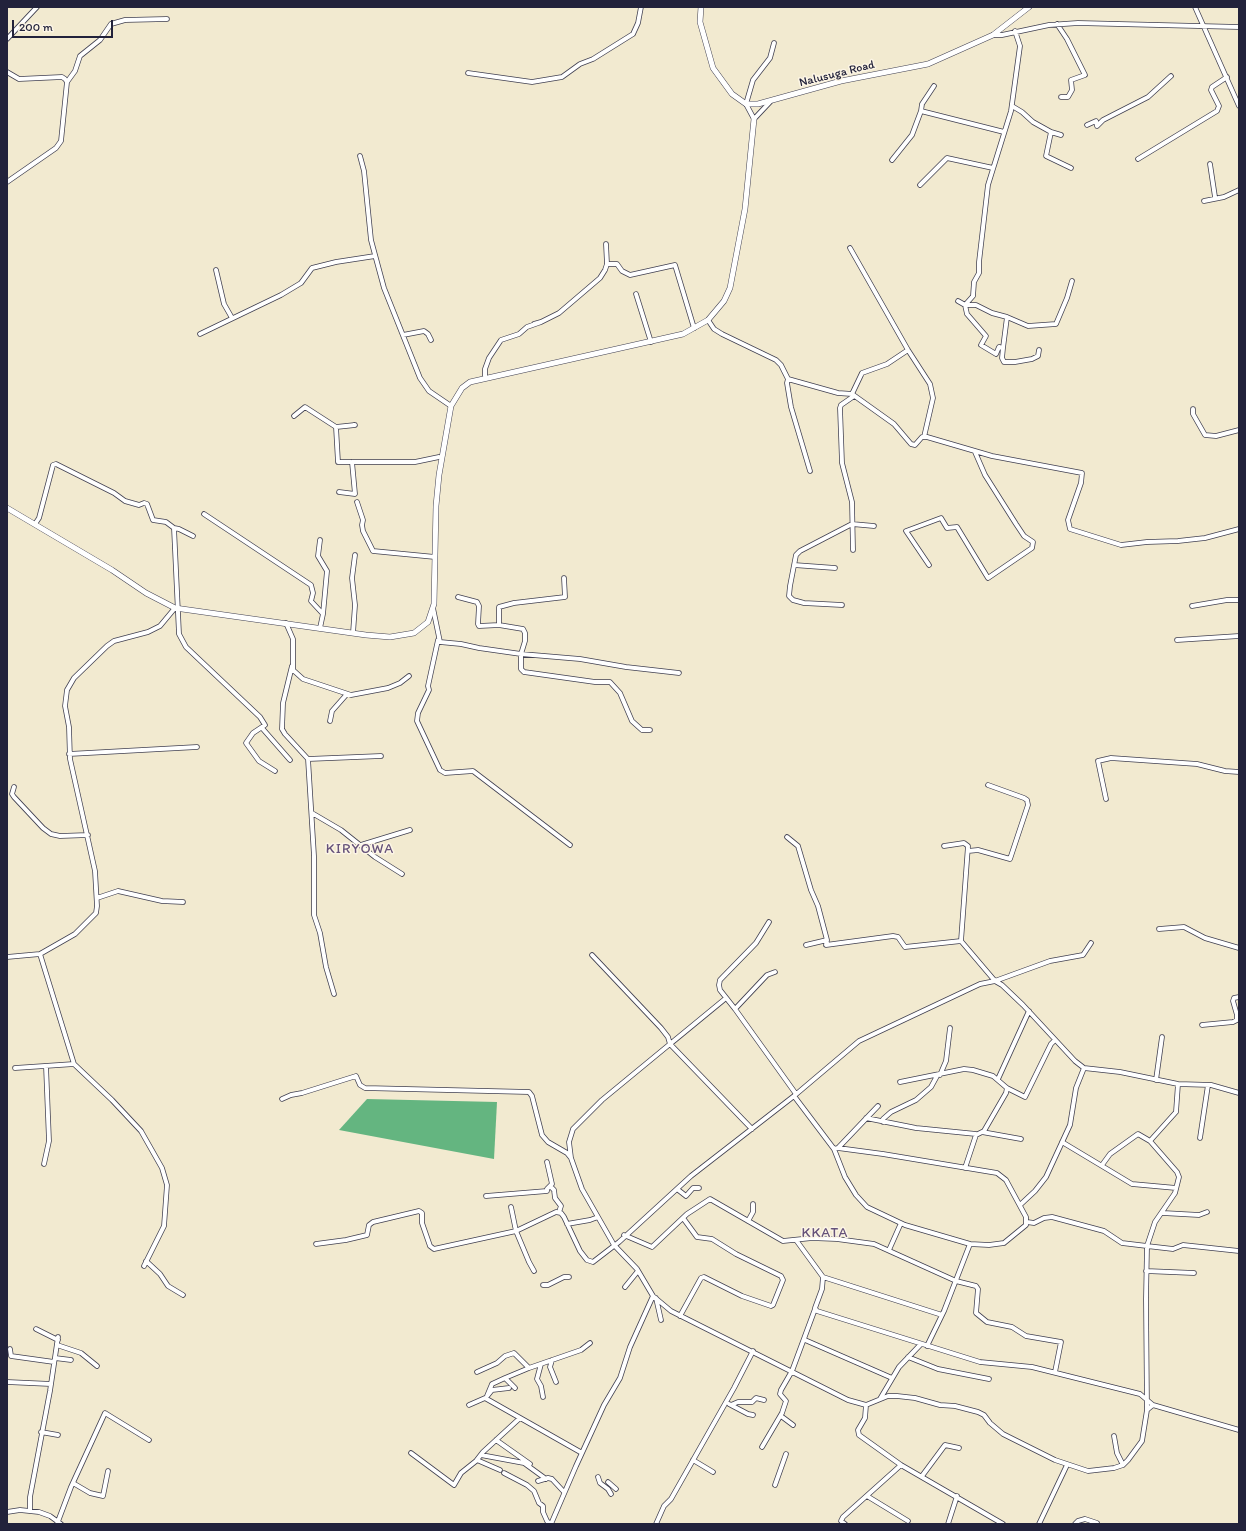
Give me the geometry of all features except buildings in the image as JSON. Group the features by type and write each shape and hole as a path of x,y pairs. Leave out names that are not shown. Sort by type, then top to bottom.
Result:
{"street":[{"path":"7,39 38,7"},
{"path":"468,73 532,82 562,77 580,64 593,59 633,34 638,23 641,7"},
{"path":"570,845 473,771 442,773 417,722 418,713 429,690 428,686 438,640 433,608 438,486 451,406 462,388 470,382 683,334 708,320 724,301 730,288 745,209 754,119 746,104 732,94 713,68 700,22 701,7"},
{"name":"Nalusuga Road","path":"746,104 770,102 841,81 928,64 993,35 1029,7"},
{"path":"1196,7 1239,106"},
{"path":"7,182 56,148 61,141 67,82 76,71 80,56 100,40 111,24 125,20 167,19"},
{"path":"993,35 1002,35 1015,31 1057,24 1108,23 1239,27"},
{"path":"1057,24 1067,39 1085,75 1071,80 1072,90 1068,97 1061,97"},
{"path":"965,305 973,296 974,282 979,273 988,185 1004,132 1010,119 1020,46 1015,31"},
{"path":"746,104 753,80 770,58 774,43"},
{"path":"7,72 18,79 62,78 67,82"},
{"path":"1087,125 1096,121 1097,126 1103,120 1148,97 1171,76"},
{"path":"1138,160 1217,111 1219,106 1211,90 1227,77"},
{"path":"892,160 912,135 922,104 934,86"},
{"path":"754,119 770,102"},
{"path":"1012,106 1022,112 1033,122 1051,132 1061,135"},
{"path":"921,111 1004,132"},
{"path":"1051,132 1046,156 1070,168"},
{"path":"360,156 364,171 366,206 375,256 384,288 418,374 429,392 451,406"},
{"path":"920,186 947,158 993,168"},
{"path":"1210,164 1215,198"},
{"path":"1204,201 1224,197 1239,190"},
{"path":"485,376 484,369 489,358 501,340 519,334 534,324 559,313 572,303 578,295 592,286 600,278 607,264 606,244"},
{"path":"788,379 838,393 853,395 894,424 911,444 915,444 924,437 933,398 930,384 908,350 850,248"},
{"path":"200,334 282,295 300,283 312,268 336,262 375,256"},
{"path":"607,264 617,264 622,271 630,275 675,265 694,328"},
{"path":"216,270 224,304 232,318"},
{"path":"958,301 965,305 976,305 992,313 1007,317 1028,326 1056,324 1067,298 1072,281"},
{"path":"636,294 651,342"},
{"path":"965,305 967,314 986,336 981,345 996,354 998,346 1003,348"},
{"path":"1007,317 1007,326 1003,339 1002,358 1004,362 1032,359 1038,356 1039,350"},
{"path":"708,320 714,328 722,334 776,360 781,365 788,379 787,384 791,407 810,471"},
{"path":"403,335 424,331 428,334 430,340"},
{"path":"853,550 851,497 842,463 840,408 841,405 853,395 862,373 887,364 908,350"},
{"path":"294,416 305,407 336,427 338,462 351,462"},
{"path":"1194,409 1193,414 1205,435 1216,436 1239,430"},
{"path":"924,437 1012,461 1082,473 1081,483 1068,520 1070,529 1121,545 1147,542 1178,542 1206,538 1239,529"},
{"path":"929,565 906,531 942,518 948,528 957,527 988,578 1032,548 1033,542 1024,536 1016,524 985,475 975,452"},
{"path":"339,492 355,494 352,462 415,462 439,457"},
{"path":"36,524 39,518 53,465 56,464 125,500 138,505 144,503 147,504 153,520 166,522 174,528 179,528 193,536"},
{"path":"357,502 363,520 363,531 373,552 435,557"},
{"path":"7,508 112,570 146,593 176,608 390,637 414,633 428,622 433,608"},
{"path":"204,514 311,585 313,593 311,601 323,614"},
{"path":"842,605 804,603 793,600 789,591 796,555 800,551 852,524 874,526"},
{"path":"174,528 176,608 179,634 186,647 260,717 265,725 253,733 246,743 259,761 275,771"},
{"path":"320,540 318,556 327,571 323,614 320,628"},
{"path":"353,633 355,605 352,578 355,555"},
{"path":"794,566 836,568"},
{"path":"499,625 499,607 514,603 565,597 564,578"},
{"path":"458,597 477,602 479,606 479,626 499,625 524,631 525,641 521,654 521,669 524,672 595,682 610,682 620,693 632,721 642,730 650,730"},
{"path":"1192,606 1227,600 1239,600"},
{"path":"7,957 40,954 76,934 96,913 97,898 95,871 88,835 72,774 69,754 69,727 65,697 67,690 74,678 107,646 114,641 148,632 160,626 176,608"},
{"path":"286,623 293,639 292,666 283,703 282,729 308,759 314,856 314,915 320,933 326,967 334,994"},
{"path":"1178,640 1239,636"},
{"path":"438,640 442,643 461,644 521,654 580,659 626,667 679,673"},
{"path":"292,666 293,670 300,678 347,694 370,692 388,688 400,683 409,676"},
{"path":"330,721 332,711 347,694"},
{"path":"262,728 290,760"},
{"path":"69,754 197,747"},
{"path":"308,759 381,756"},
{"path":"1106,799 1098,761 1111,758 1197,764 1225,771 1239,772"},
{"path":"968,851 978,850 1010,859 1028,805 1027,800 1024,798 988,785"},
{"path":"14,787 12,794 14,797 43,828 52,834 60,836 88,835"},
{"path":"312,813 330,822 402,874"},
{"path":"361,845 410,830"},
{"path":"787,837 798,846 811,890 818,906 827,940 826,946 893,936 898,938 905,947 961,941"},
{"path":"944,846 966,844 968,851 961,941 995,981 1002,985 1029,1011 1055,1040 1084,1068 1120,1072 1178,1084 1208,1085 1239,1093"},
{"path":"97,898 118,891 162,901 183,902"},
{"path":"769,922 756,943 720,980 720,990 795,1095 836,1149 845,1177 862,1202 872,1210 901,1223 970,1244 989,1245 1004,1242 1026,1225 1027,1222"},
{"path":"1158,929 1184,927 1205,938 1239,948"},
{"path":"806,945 827,940"},
{"path":"558,1212 567,1224 580,1251 589,1262 593,1262 677,1189 795,1095 862,1039 980,984 995,981 1050,961 1083,955 1091,943"},
{"path":"40,954 74,1064 107,1094 141,1131 162,1168 167,1185 164,1226 144,1266"},
{"path":"592,955 661,1028 668,1037 670,1044 752,1129"},
{"path":"735,1009 768,975 775,972"},
{"path":"1202,1024 1233,1022 1236,1020 1237,1015 1233,1001 1234,998 1239,997"},
{"path":"661,1320 655,1297 638,1271 614,1245 582,1189 571,1158 569,1142 573,1129 602,1100 726,998"},
{"path":"998,1079 1029,1011"},
{"path":"883,1122 883,1119 891,1112 916,1100 931,1087 946,1061 950,1028"},
{"path":"1156,1080 1162,1038"},
{"path":"900,1082 956,1070 973,1070 998,1079 1006,1088 1025,1097 1051,1044 1055,1040"},
{"path":"15,1068 74,1064"},
{"path":"44,1164 50,1141 46,1066"},
{"path":"1020,1205 1042,1183 1070,1125 1076,1088 1084,1068"},
{"path":"282,1100 291,1095 356,1076 360,1085 365,1088 529,1092 532,1096 542,1135 548,1142 567,1153 571,1158"},
{"path":"1150,1141 1176,1112 1178,1084"},
{"path":"1200,1138 1208,1085"},
{"path":"982,1132 1006,1093 1006,1088"},
{"path":"836,1149 878,1106"},
{"path":"866,1118 916,1128 976,1134 982,1132 1021,1139"},
{"path":"965,1168 976,1134"},
{"path":"655,1297 680,1316 708,1331 753,1351 848,1400 866,1405 888,1396 897,1396 915,1398 940,1405 955,1406 984,1415 990,1423 1003,1434 1067,1465 1088,1471 1100,1471 1123,1465 1133,1455 1142,1441 1148,1410 1146,1399 1147,1246 1155,1222 1163,1213 1175,1193 1179,1177 1177,1172 1150,1141 1138,1134 1110,1154 1102,1165"},
{"path":"1062,1142 1132,1184 1176,1188"},
{"path":"836,1149 965,1168 1001,1175 1006,1180 1020,1205 1027,1222"},
{"path":"486,1196 547,1191 552,1184 547,1162"},
{"path":"550,1186 554,1190 555,1198 560,1206 558,1212"},
{"path":"677,1189 686,1196 693,1188 699,1188"},
{"path":"624,1235 652,1247 684,1218 710,1199 779,1240 837,1239 863,1242 890,1250 956,1281 977,1287 976,1313 985,1321 992,1324 1012,1327 1026,1336 1061,1342 1055,1372"},
{"path":"748,1221 753,1212 753,1204"},
{"path":"511,1207 516,1231 534,1271"},
{"path":"316,1244 346,1240 367,1235 369,1225 373,1222 422,1212 422,1224 430,1246 434,1249 516,1231 558,1212"},
{"path":"1163,1213 1199,1215 1207,1212"},
{"path":"567,1224 598,1217"},
{"path":"1027,1222 1034,1223 1044,1218 1052,1217 1106,1232 1122,1243 1173,1249 1184,1245 1239,1251"},
{"path":"680,1316 701,1278 704,1277 742,1296 771,1306 773,1305 783,1280 781,1276 736,1254 712,1239 697,1237 684,1218"},
{"path":"890,1250 901,1223"},
{"path":"796,1240 823,1277 942,1315"},
{"path":"927,1346 942,1315 970,1244"},
{"path":"146,1261 160,1274 168,1286 183,1295"},
{"path":"625,1287 638,1271"},
{"path":"1146,1271 1194,1273"},
{"path":"543,1285 548,1285 564,1277 569,1277"},
{"path":"762,1447 781,1416 786,1401 780,1394 792,1372 805,1340 822,1289 823,1277"},
{"path":"477,1460 502,1472 534,1491 539,1503 543,1506 543,1512 547,1521 551,1524 604,1405 620,1378 630,1347 655,1297"},
{"path":"815,1309 980,1362 1026,1366 1140,1394 1153,1405 1239,1430"},
{"path":"30,1510 30,1497 58,1338 36,1328"},
{"path":"805,1340 892,1378"},
{"path":"486,1397 492,1384 529,1368 581,1350 590,1343"},
{"path":"880,1400 892,1378 908,1357 921,1344"},
{"path":"57,1345 81,1353 97,1366"},
{"path":"10,1349 11,1356 71,1360"},
{"path":"656,1524 664,1506 693,1460 753,1351"},
{"path":"477,1372 514,1353 529,1368"},
{"path":"908,1357 938,1369 989,1379"},
{"path":"552,1360 550,1367 556,1382"},
{"path":"541,1364 537,1379 541,1386 543,1397"},
{"path":"505,1378 515,1388"},
{"path":"7,1382 51,1384"},
{"path":"469,1405 486,1397 492,1390 509,1388"},
{"path":"486,1397 582,1453"},
{"path":"731,1405 738,1402 752,1402 756,1398 764,1400"},
{"path":"726,1402 751,1416 754,1414"},
{"path":"866,1405 864,1418 858,1430 859,1435 902,1465 1003,1524"},
{"path":"1148,1410 1153,1405"},
{"path":"7,1512 30,1510 50,1516 59,1523 73,1483 105,1413 148,1440"},
{"path":"781,1416 793,1425"},
{"path":"411,1453 454,1485 461,1473 477,1460 520,1418"},
{"path":"41,1432 58,1435"},
{"path":"1114,1436 1117,1453 1123,1465"},
{"path":"496,1440 537,1469 546,1479"},
{"path":"922,1476 945,1445 959,1448"},
{"path":"775,1485 786,1454"},
{"path":"481,1455 524,1463 546,1479"},
{"path":"693,1460 713,1472"},
{"path":"836,1524 902,1465"},
{"path":"1039,1524 1067,1465"},
{"path":"73,1483 90,1493 103,1496 108,1471"},
{"path":"598,1477 600,1483 608,1489 611,1494"},
{"path":"538,1481 546,1479 552,1480 564,1492"},
{"path":"608,1482 616,1489"},
{"path":"867,1496 908,1521"},
{"path":"949,1523 957,1496"},
{"path":"841,1519 845,1524"},
{"path":"1075,1524 1078,1521 1086,1519 1097,1523"}],"green space":[{"path":"367,1099 497,1102 494,1159 339,1130"}],"district":[{"name":"KIRYOWA","path":"360,849"},
{"name":"KKATA","path":"825,1233"}]}
